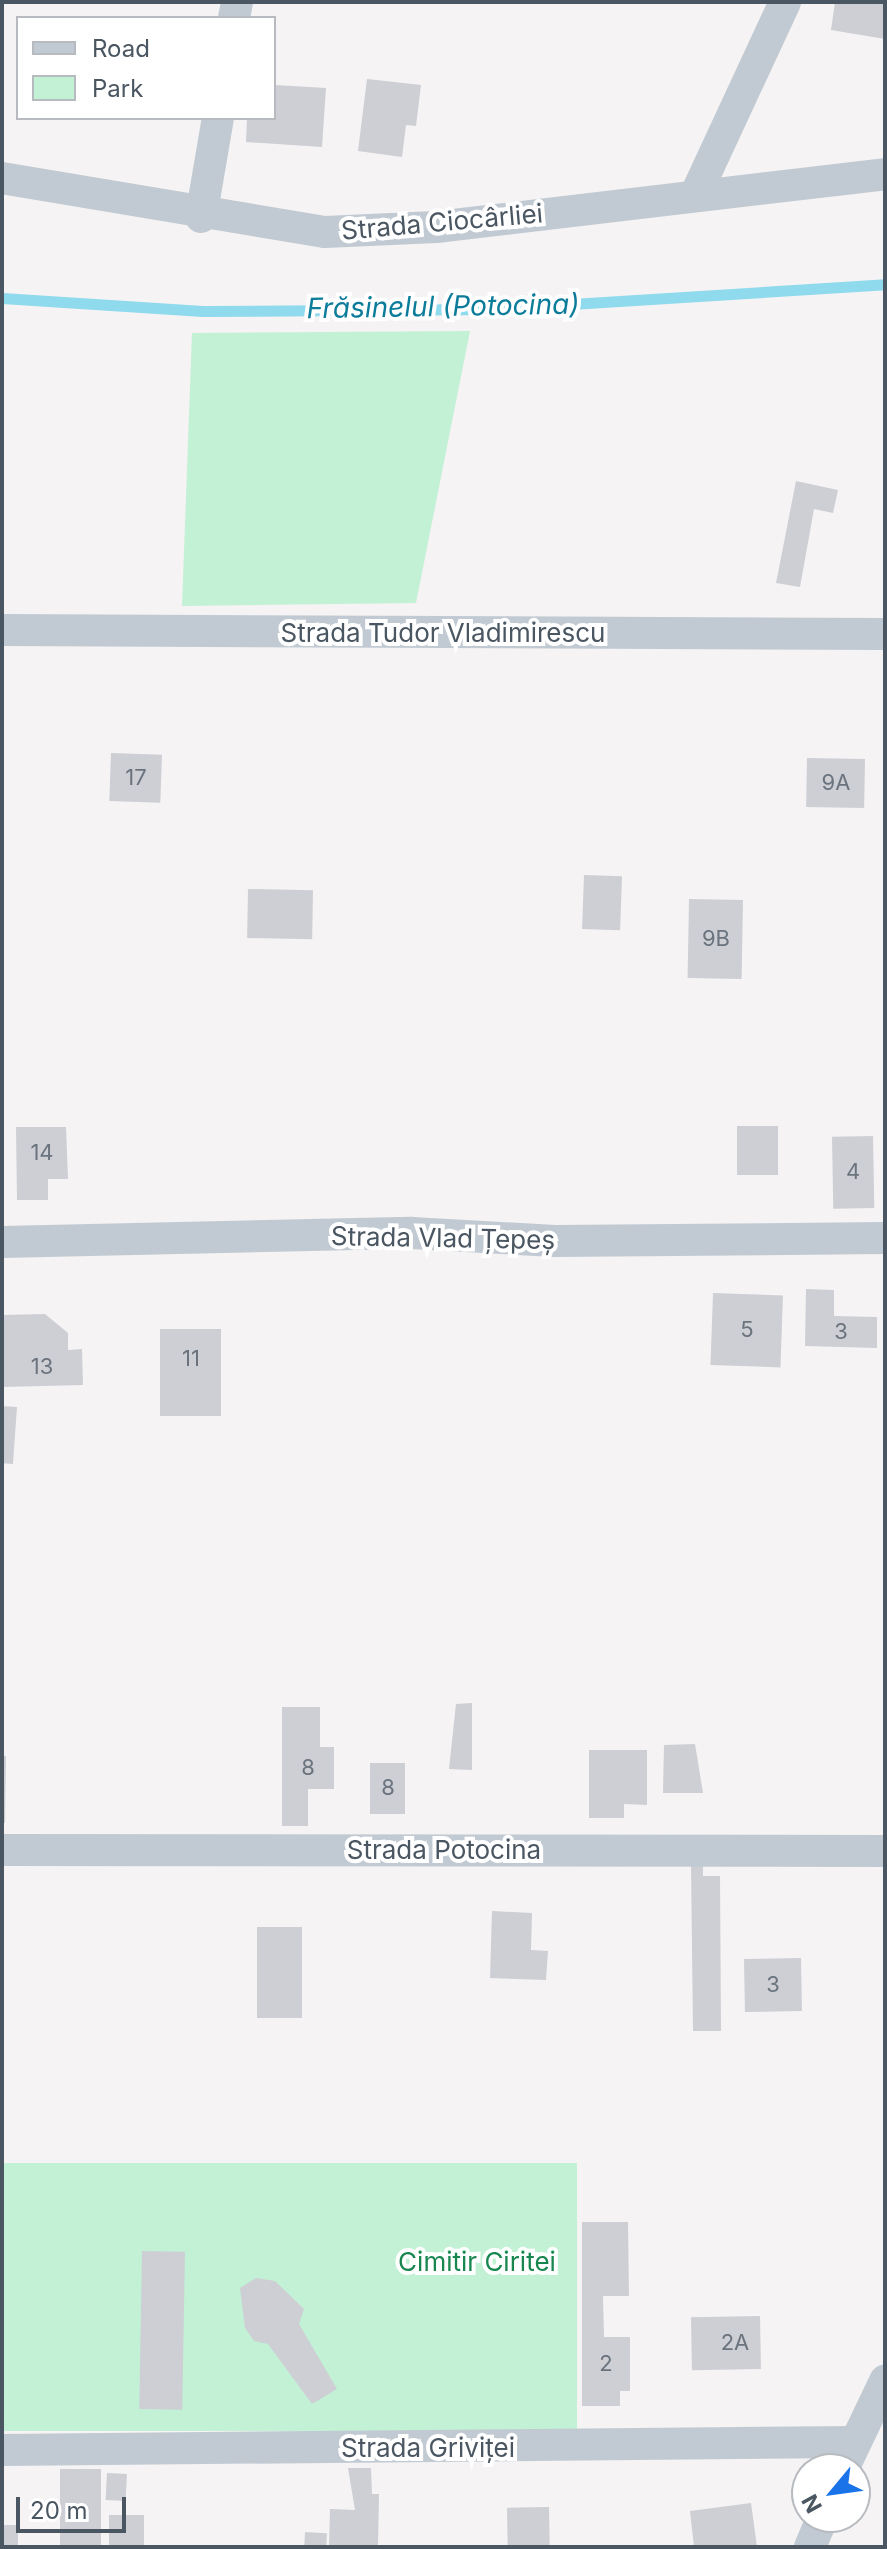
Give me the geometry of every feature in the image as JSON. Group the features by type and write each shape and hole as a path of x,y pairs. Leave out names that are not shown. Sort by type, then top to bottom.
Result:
{"street":[{"path":"695,196 785,2"},
{"path":"201,217 218,120"},
{"name":"Strada Ciocârliei","path":"2,178 201,217 325,232 885,174"},
{"name":"Strada Tudor Vladimirescu","path":"2,630 885,634"},
{"name":"Strada Vlad Țepeș","path":"2,1242 412,1233 555,1241 885,1238"},
{"name":"Strada Potocina","path":"2,1850 885,1851"},
{"path":"850,2453 885,2381"},
{"name":"Strada Griviței","path":"2,2450 791,2456"}],"green space":[{"path":"470,331 416,603 182,606 192,333"},
{"name":"Cimitir Ciritei","path":"2,2163 577,2163 577,2431 2,2431"}],"building":[{"path":"835,2 885,2 885,39 831,30"},
{"path":"367,79 421,85 416,126 406,125 402,157 358,151"},
{"path":"276,85 326,88 322,147 246,142 247,120 276,120"},
{"path":"796,481 838,490 833,513 814,509 800,587 776,583"},
{"path":"111,753 162,755 160,803 109,801"},
{"path":"807,758 865,759 864,808 806,807"},
{"path":"584,875 622,876 620,930 582,929"},
{"path":"248,889 313,890 312,939 247,938"},
{"path":"689,899 743,900 742,979 688,978"},
{"path":"737,1126 778,1126 778,1175 737,1175"},
{"path":"16,1127 66,1127 68,1179 48,1179 48,1200 17,1200"},
{"path":"873,1136 874,1208 833,1209 832,1137"},
{"path":"806,1289 834,1290 834,1316 877,1317 877,1348 805,1346"},
{"path":"713,1293 783,1295 780,1367 710,1365"},
{"path":"45,1314 68,1333 68,1350 82,1349 83,1385 2,1387 2,1315"},
{"path":"160,1329 221,1329 221,1416 160,1416"},
{"path":"2,1406 17,1407 13,1464 2,1463"},
{"path":"472,1703 472,1770 449,1769 456,1704"},
{"path":"282,1707 320,1707 320,1747 334,1747 334,1789 308,1789 308,1826 282,1826"},
{"path":"695,1744 703,1793 663,1793 664,1745"},
{"path":"589,1750 647,1750 647,1805 624,1804 624,1818 589,1818"},
{"path":"2,1756 6,1756 5,1823 2,1823"},
{"path":"370,1763 405,1763 405,1814 370,1814"},
{"path":"691,1865 703,1865 703,1876 720,1876 721,2031 693,2031"},
{"path":"492,1911 532,1913 531,1950 548,1951 546,1980 490,1978"},
{"path":"257,1927 302,1927 302,2018 257,2018"},
{"path":"801,1958 802,2011 745,2012 744,1959"},
{"path":"582,2222 628,2222 629,2296 603,2296 604,2337 630,2337 630,2391 620,2391 620,2406 582,2406"},
{"path":"142,2251 185,2252 182,2410 139,2409"},
{"path":"256,2278 275,2281 304,2309 299,2324 337,2389 312,2404 268,2344 254,2341 245,2328 240,2288"},
{"path":"760,2316 761,2369 692,2370 691,2317"},
{"path":"348,2468 371,2468 372,2494 379,2494 378,2547 329,2547 330,2509 355,2510"},
{"path":"60,2469 101,2469 101,2547 60,2547"},
{"path":"107,2473 127,2474 126,2501 106,2500"},
{"path":"751,2503 757,2547 694,2547 690,2511"},
{"path":"549,2507 550,2547 508,2547 507,2508"},
{"path":"109,2515 144,2515 144,2547 109,2547"},
{"path":"2,2525 18,2525 18,2547 2,2547"},
{"path":"305,2532 327,2533 326,2547 304,2547"}],"waterway":[{"name":"Frăsinelul (Potocina)","path":"2,298 203,311 493,309 885,284"}]}
